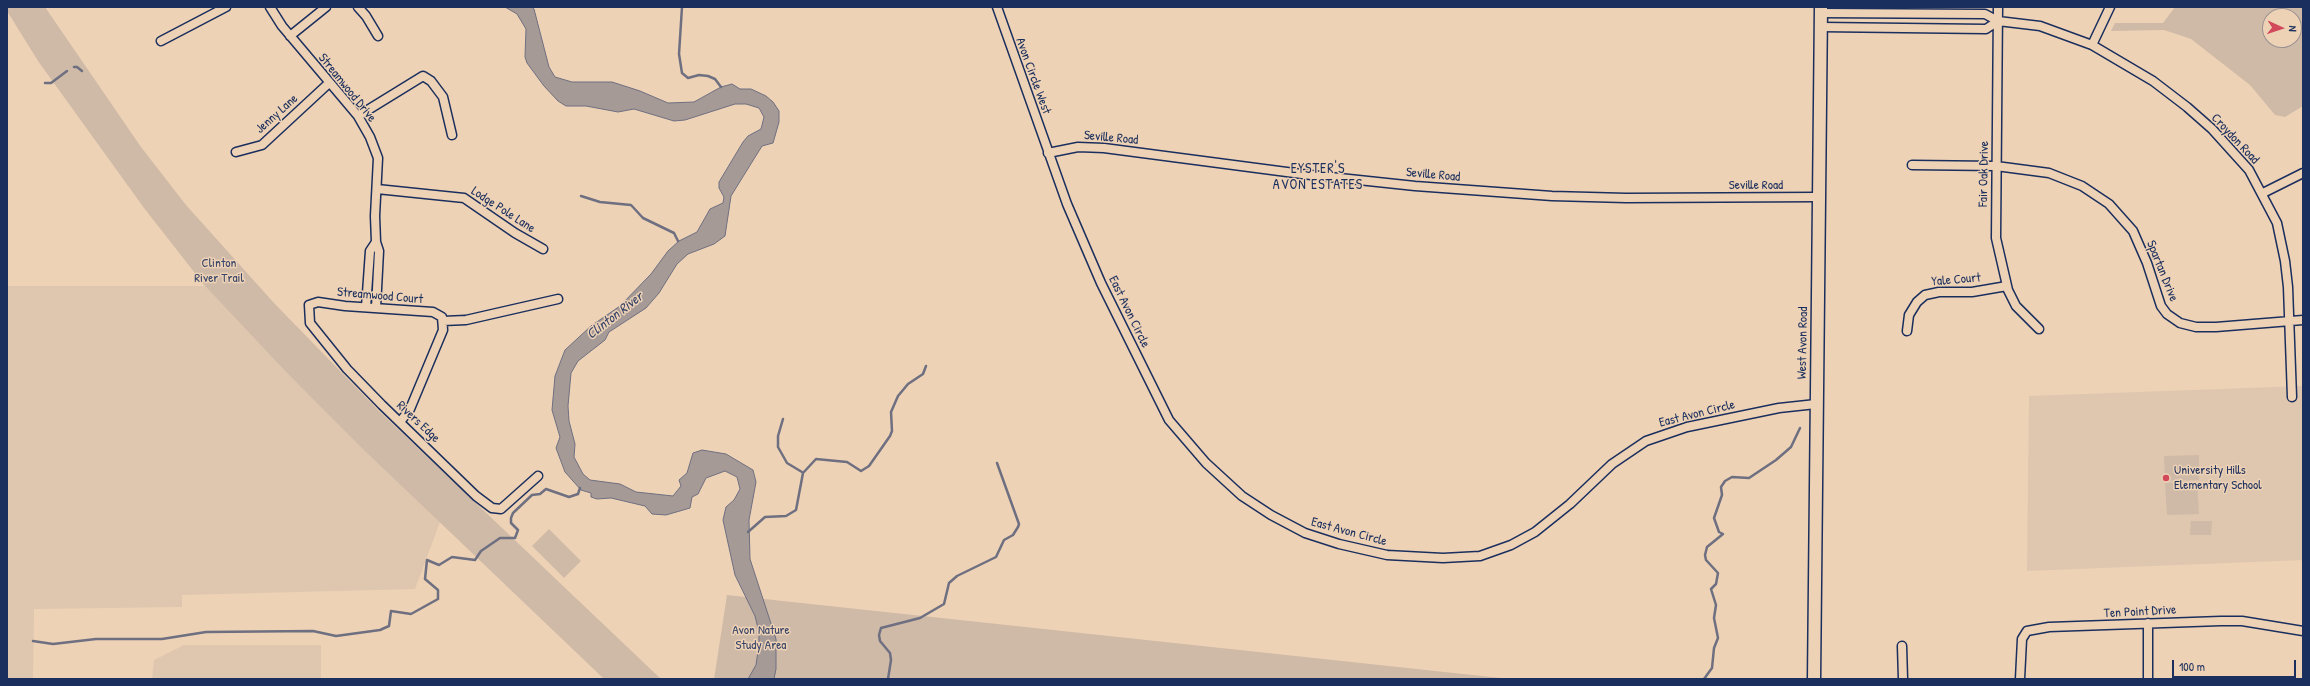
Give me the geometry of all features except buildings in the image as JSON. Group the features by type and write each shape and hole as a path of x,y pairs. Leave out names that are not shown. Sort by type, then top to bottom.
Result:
{"street":[{"path":"161,41 226,7"},
{"name":"Streamwood Drive","path":"270,7 290,36 358,116 370,137 378,158 376,242 379,251 376,308"},
{"path":"290,36 326,7"},
{"path":"358,7 366,16 378,36"},
{"name":"Avon Circle West","path":"997,7 1048,153"},
{"name":"Fair Oak Drive","path":"1998,7 1996,238 2006,286 2016,306 2039,329"},
{"path":"2092,45 2110,7"},
{"name":"Croydon Road","path":"1821,10 1985,14 1998,21 2040,26 2092,45 2153,81 2187,107 2241,159 2263,193 2280,234 2288,287 2292,397"},
{"name":"West Avon Road","path":"1814,679 1821,10"},
{"path":"1821,27 1986,29 1998,21"},
{"path":"358,116 423,76 431,81 443,97 452,135"},
{"name":"Jenny Lane","path":"236,152 262,145 329,83"},
{"name":"Seville Road","path":"1048,153 1078,147 1104,148 1317,176 1415,186 1552,196 1626,198 1818,197"},
{"name":"East Avon Circle","path":"1048,153 1101,283 1169,420 1206,463 1242,496 1271,515 1306,533 1339,544 1387,555 1443,558 1480,556 1511,545 1536,532 1570,504 1612,464 1646,441 1687,427 1779,408 1816,404"},
{"name":"Spartan Drive","path":"1912,165 1996,166 2049,172 2082,186 2109,204 2133,231 2147,263 2161,306 2168,314 2180,323 2196,327 2206,327 2303,320"},
{"path":"2263,193 2303,173"},
{"name":"Lodge Pole Lane","path":"377,189 464,198 515,233 544,249"},
{"name":"Streamwood Drive","path":"366,307 370,251 376,242"},
{"name":"Yale Court","path":"1908,331 1909,315 1917,302 1925,295 2006,286"},
{"path":"400,422 410,409 443,330 443,321 466,320 558,300"},
{"name":"Streamwood Court","path":"314,303 432,312 442,317 443,321"},
{"name":"Rivers Edge","path":"314,303 309,304 308,314 310,323 319,336 347,369 476,496 492,508 501,509 538,476"},
{"name":"Ten Point Drive","path":"2020,679 2020,649 2022,639 2027,631 2049,627 2099,627 2148,623 2242,621 2303,631"},
{"path":"2148,623 2148,679"},
{"path":"1902,646 1903,679"}],"shaded area":[{"path":"7,286 205,286 285,371 440,522 415,589 182,595 182,607 34,609 33,679 7,679"},
{"name":"University Hills Elementary School","path":"2303,386 2303,560 2027,571 2029,396"},
{"path":"184,645 321,645 321,679 152,679 154,660"}],"green space":[{"name":"Clinton River Trail","path":"7,7 45,7 141,147 186,205 274,303 380,412 661,679 604,679 363,449 285,371 205,286 144,208 38,61 7,11"},
{"path":"2175,7 2303,7 2303,106 2285,117 2275,115 2250,85 2191,39 2164,30 2111,31 2115,23 2163,23"},
{"path":"2199,455 2199,480 2165,481 2164,456"},
{"path":"2197,482 2199,514 2167,515 2165,483"},
{"path":"2191,521 2212,521 2211,535 2190,535"},
{"path":"549,529 581,561 564,578 532,546"},
{"name":"Avon Nature Study Area","path":"727,595 1510,679 714,679"}],"water":[{"name":"Clinton River","path":"505,7 532,7 534,9 549,67 555,77 572,82 612,82 640,91 668,103 694,102 721,87 732,84 740,89 751,89 766,96 773,102 779,111 779,122 773,143 762,146 731,196 725,236 714,244 688,254 677,264 659,293 646,308 609,332 605,340 578,361 571,373 568,406 569,421 575,444 574,457 583,474 590,480 620,484 636,492 673,496 681,486 679,480 687,473 693,453 702,450 726,454 753,470 756,482 749,520 750,559 776,639 776,669 774,679 748,679 756,665 759,632 755,616 735,575 723,520 726,507 734,500 740,489 737,477 725,471 706,478 698,494 692,497 690,508 666,515 652,514 645,506 611,498 597,499 591,497 591,493 581,490 565,472 556,448 560,437 552,410 555,376 565,350 591,326 620,306 651,274 668,251 679,241 697,232 710,209 723,203 724,197 719,188 719,182 743,142 748,136 761,129 764,117 759,108 746,104 735,104 685,120 674,121 634,109 618,112 586,106 566,106 558,101 544,86 527,63 525,57 526,29 517,14"}],"waterway":[{"path":"682,7 679,54 682,73 688,78 699,75 708,76 715,79 721,87"},
{"path":"74,67 77,67 82,71"},
{"path":"45,83 51,83 67,71"},
{"path":"581,196 600,202 631,205 643,218 674,233 678,241"},
{"path":"748,532 765,517 786,516 796,510 803,473 816,459 847,462 861,471 869,466 890,436 892,431 891,412 898,396 908,384 923,374 926,366"},
{"path":"783,419 778,436 778,447 787,463 802,472"},
{"path":"1704,679 1712,668 1714,648 1718,638 1714,618 1716,605 1711,589 1716,584 1718,573 1706,560 1705,555 1707,547 1723,534 1719,532 1714,518 1722,495 1721,487 1725,481 1732,477 1749,478 1776,460 1791,447 1800,428"},
{"path":"888,679 891,660 890,653 880,641 879,635 881,628 920,618 944,604 949,583 957,576 996,557 1004,540 1013,535 1018,527 1019,524 997,463"},
{"path":"33,641 53,644 96,639 162,639 206,632 313,631 336,636 380,630 389,626 391,611 411,614 438,599 438,590 425,579 427,560 439,565 452,557 475,560 481,551 500,538 515,538 518,530 511,523 511,518 513,513 532,495 540,494 546,489 569,497 578,494 580,488"}],"place":[{"name":"University Hills Elementary School","path":"2166,478"}],"district":[{"name":"EYSTER'S AVON ESTATES","path":"1318,178"}]}
